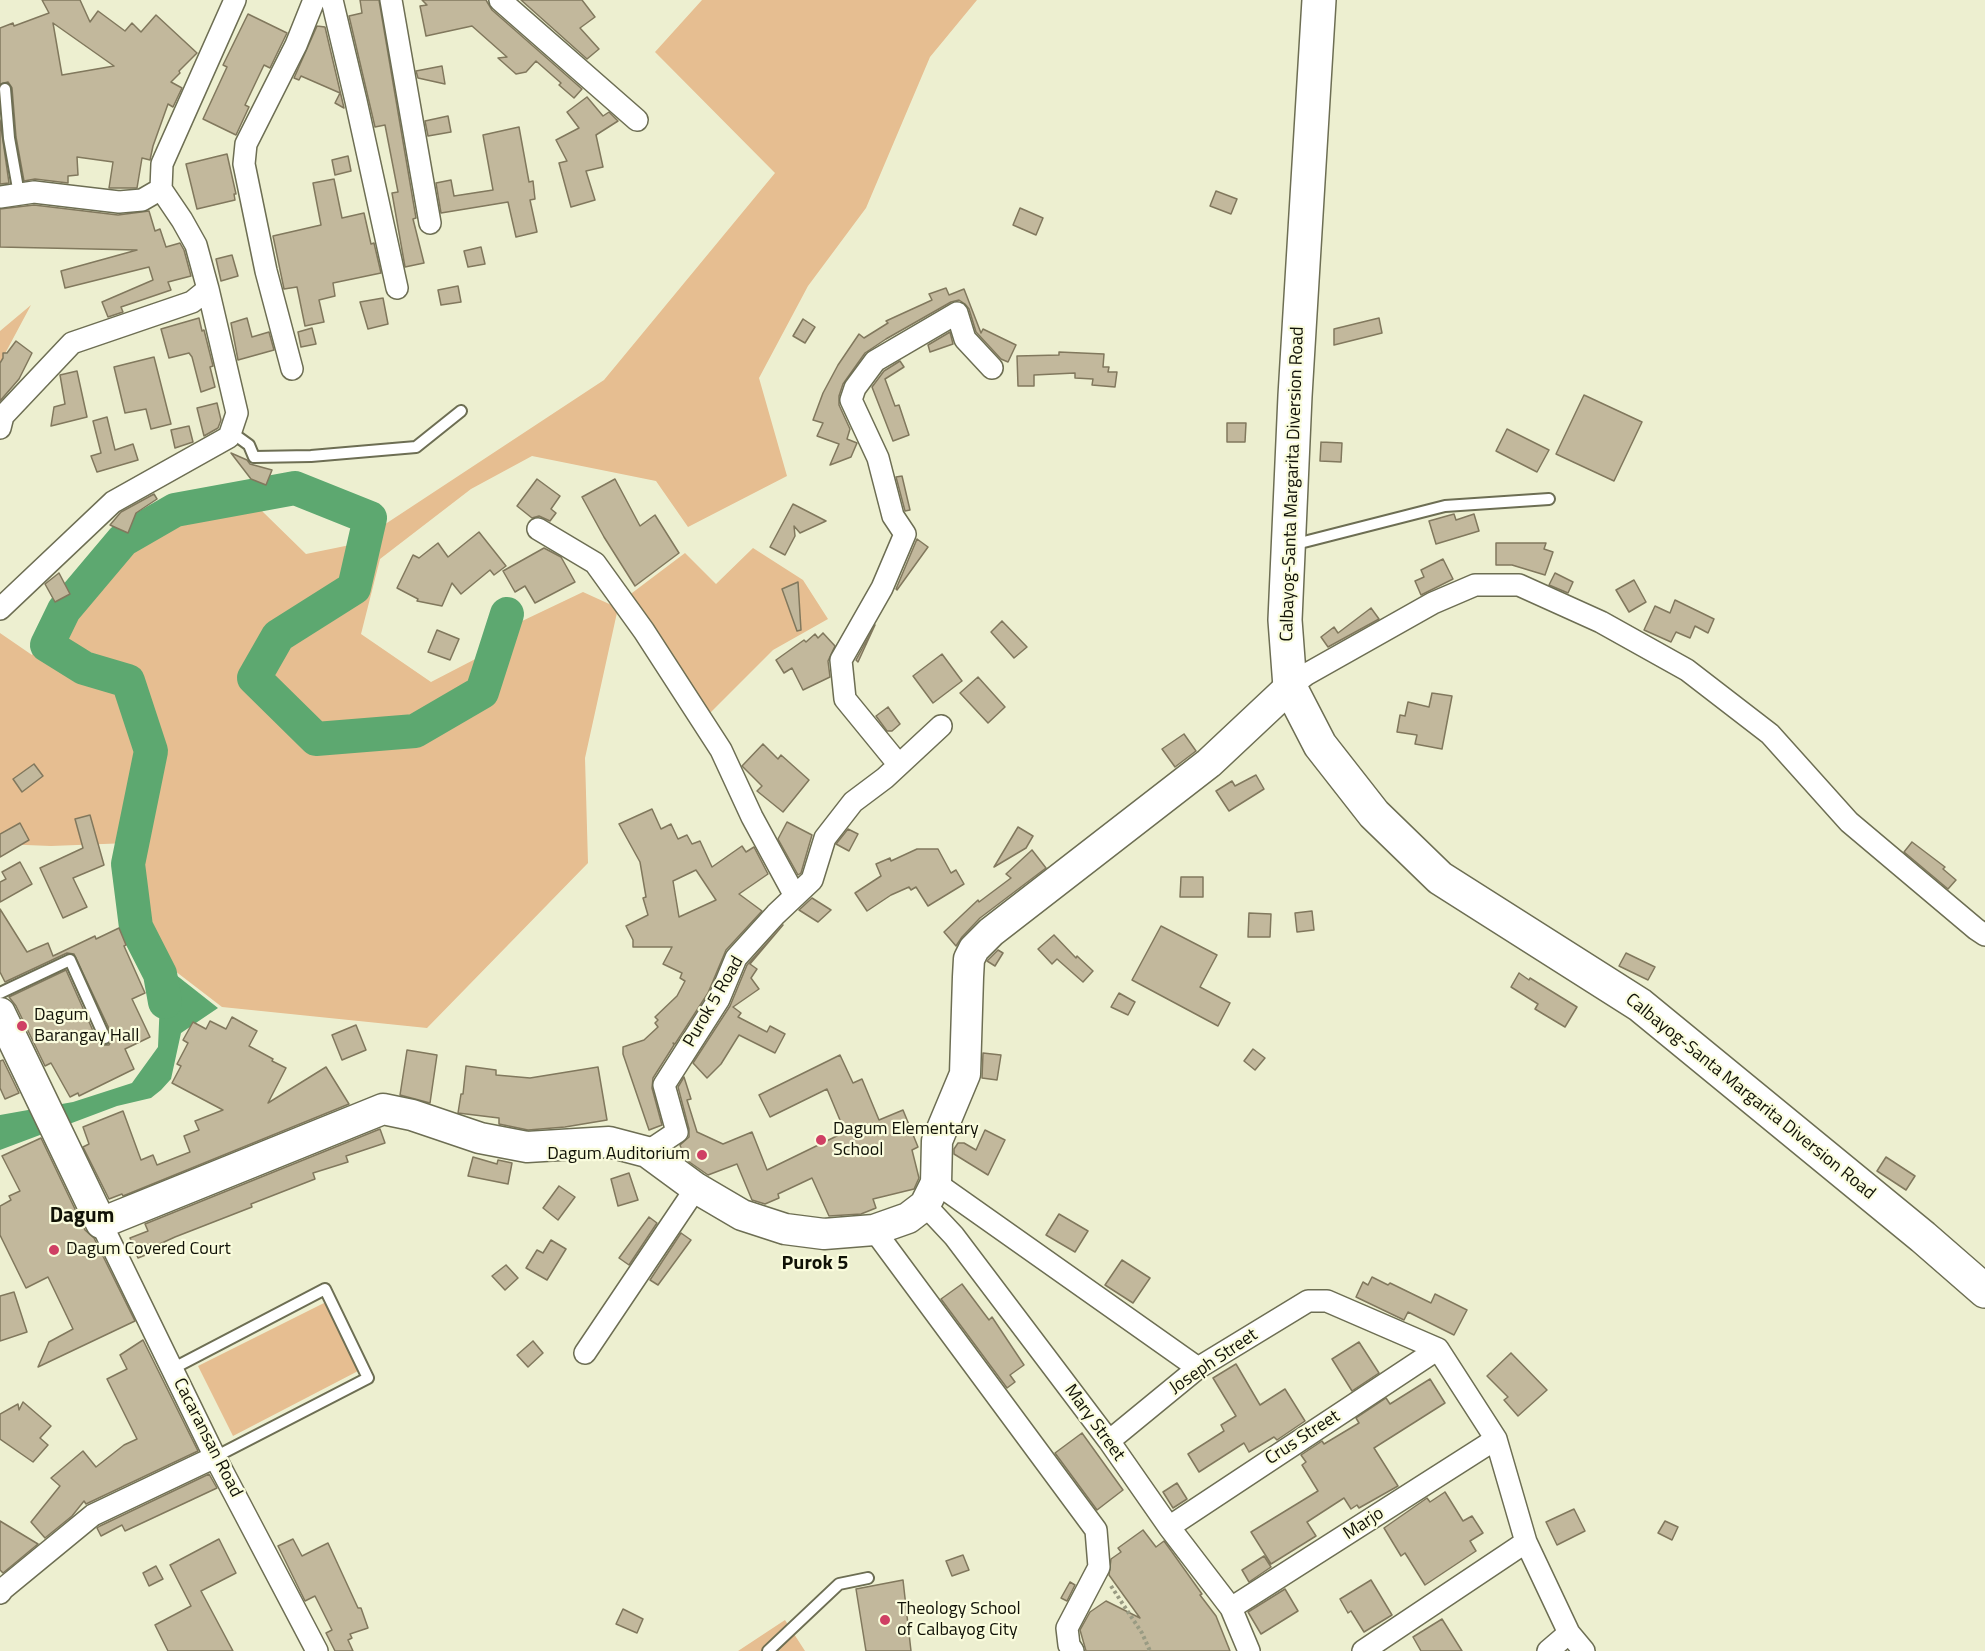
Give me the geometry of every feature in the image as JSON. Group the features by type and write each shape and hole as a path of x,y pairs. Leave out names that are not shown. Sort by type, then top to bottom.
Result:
{"highway":[{"name":"Calbayog-Santa Margarita Diversion Road","path":"1319,0 1288,546 1285,620 1290,687 1320,745 1374,814 1440,878 1640,1005 1923,1237 1985,1291"}],"street":[{"path":"0,609 113,502 229,437 231,432 237,413 208,289 195,245 182,220 161,189 162,164 235,0"},
{"path":"292,369 267,271 244,164 246,144 297,45 314,0"},
{"path":"332,0 397,288"},
{"path":"391,0 430,223"},
{"path":"500,0 637,120"},
{"path":"10,196 34,192 119,202 142,200 161,189"},
{"path":"0,428 3,416 72,343 192,302 208,289"},
{"path":"899,765 845,699 841,660 882,588 905,534 893,516 878,458 851,400 855,388 875,361 957,313 965,339 992,368"},
{"path":"538,529 595,563 644,631 721,750 752,818 795,896"},
{"path":"0,1013 101,1223 383,1109 412,1115 480,1138 527,1147 609,1142 647,1152 696,1188 742,1215 785,1229 824,1234 874,1230 908,1218 930,1194 940,1129 964,1074 969,959 974,948 1026,904 1209,763 1290,687 1307,674 1433,603 1475,585 1519,585 1601,622 1688,670 1770,734 1849,822 1976,929 1985,934"},
{"name":"Purok 5 Road","path":"647,1152 677,1132 664,1085 719,999 736,958 812,880 825,838 854,802 941,726"},
{"path":"585,1353 696,1188"},
{"path":"930,1194 1198,1368"},
{"name":"Mary Street","path":"930,1194 954,1236 1109,1441 1168,1527 1231,1608 1249,1651"},
{"name":"Cacaransan Road","path":"101,1223 215,1457 317,1651"},
{"path":"874,1230 1096,1530 1100,1567 1067,1628 1073,1651"},
{"name":"Joseph Street","path":"1109,1441 1198,1368 1308,1301 1327,1301 1438,1349"},
{"path":"1438,1349 1496,1439 1526,1542 1569,1633 1584,1651"},
{"name":"Crus Street","path":"1168,1527 1438,1349"},
{"name":"Marjo","path":"1231,1608 1496,1439"},
{"path":"0,1593 3,1588 93,1515 215,1457"},
{"path":"1363,1651 1526,1542"},
{"path":"1548,1651 1569,1633"}],"lane":[{"path":"6,89 10,196"},
{"path":"231,432 249,445 254,457 311,456 416,447 461,411"},
{"path":"1288,546 1445,506 1549,499"},
{"path":"0,993 70,960 105,1038"},
{"path":"172,1369 325,1289 368,1378 215,1457"},
{"path":"768,1651 839,1584 868,1578"}],"path":[{"path":"1100,1567 1142,1633 1150,1651"}],"shaded area":[{"path":"702,0 977,0 930,57 866,208 808,286 759,378 787,476 688,527 656,481 532,456 471,489 380,559 361,634 431,682 485,654 520,622 583,592 618,608 585,758 588,863 427,1028 222,1007 149,951 129,843 51,846 0,844 0,633 32,655 93,556 167,505 241,486 263,512 306,554 355,544 604,380 775,173 655,52"},
{"path":"31,305 0,363 0,331"},
{"path":"753,548 803,580 828,619 773,650 707,716 628,596 685,553 716,584"},
{"path":"152,956 218,1008 181,1033 171,1079 151,1098 117,1106 0,1150 0,1115 73,1102 132,1083 158,1047 160,1000"},
{"path":"326,1302 360,1370 233,1436 198,1366"},
{"path":"785,1620 805,1651 738,1651"}],"building":[{"path":"42,0 80,0 90,22 98,11 125,31 132,23 141,32 156,15 197,53 171,82 182,88 173,107 168,104 150,160 142,158 137,188 109,188 113,162 77,157 78,175 68,176 68,183 35,179 24,181 16,137 12,88 8,82 0,84 0,28 13,23 14,26 49,13","holes":["53,23 114,66 62,75"]},
{"path":"360,0 379,0 416,218 413,219 424,263 405,267 392,193 398,192 385,125 375,127 349,16 362,13"},
{"path":"422,0 486,0 492,10 582,89 574,98 536,61 526,72 516,74 498,58 507,57 472,26 426,36 420,6 427,5"},
{"path":"521,0 582,0 595,17 580,28 599,49 587,59"},
{"path":"248,14 287,33 270,68 264,65 245,105 249,107 236,135 203,119 227,67 223,65"},
{"path":"317,26 325,27 344,108 335,103 340,93 301,76 299,80 294,78"},
{"path":"442,66 445,84 418,78 416,71"},
{"path":"587,97 603,116 609,112 618,121 596,135 603,167 586,171 595,200 571,207 559,163 567,161 556,140 579,128 567,112"},
{"path":"448,116 451,132 428,136 425,121"},
{"path":"0,120 9,183 0,184"},
{"path":"519,127 529,182 533,181 535,199 530,200 537,232 516,237 508,202 441,213 436,183 451,180 454,196 493,190 483,135"},
{"path":"227,154 236,194 234,194 235,200 197,209 186,164"},
{"path":"348,156 351,171 335,175 332,160"},
{"path":"334,179 342,218 364,213 381,273 333,283 335,296 319,300 324,322 305,326 297,287 284,289 273,236 321,225 313,183"},
{"path":"1216,191 1237,199 1231,214 1210,206"},
{"path":"34,205 118,215 149,211 155,231 160,229 166,247 180,243 191,276 168,282 171,290 121,307 123,312 108,317 102,302 153,280 149,267 65,288 61,271 137,250 0,247 0,209"},
{"path":"1020,208 1043,218 1036,235 1013,225"},
{"path":"481,247 485,264 468,267 464,251"},
{"path":"232,255 238,276 221,281 216,259"},
{"path":"458,286 461,302 441,305 438,290"},
{"path":"946,288 949,295 964,289 981,333 983,329 1016,345 1008,362 1001,359 976,332 969,309 959,300 951,302 886,339 865,353 843,384 839,405 850,429 847,439 857,443 851,457 830,465 839,444 817,436 823,423 813,420 823,393 838,365 859,334 864,338 888,323 886,321 932,300 929,294"},
{"path":"383,298 388,324 368,329 360,302"},
{"path":"199,318 213,366 210,367 215,387 201,392 192,357 189,353 169,358 161,329"},
{"path":"247,318 252,337 269,332 274,350 238,360 231,323"},
{"path":"1379,318 1382,333 1334,345 1334,329"},
{"path":"803,319 815,327 805,343 793,336"},
{"path":"312,328 316,344 301,347 298,332"},
{"path":"950,332 953,344 930,352 928,345"},
{"path":"16,341 32,353 19,379 0,401 0,363 3,353 7,353"},
{"path":"1059,352 1104,354 1103,367 1109,367 1108,372 1117,372 1115,387 1092,385 1093,379 1075,378 1075,373 1034,375 1034,386 1018,386 1017,356 1059,355"},
{"path":"154,357 171,424 151,429 146,409 125,413 114,367"},
{"path":"900,361 904,367 885,379 895,406 899,405 909,435 893,441 872,387 884,371"},
{"path":"77,371 87,417 51,426 54,407 65,404 60,375"},
{"path":"1584,395 1642,422 1614,481 1556,454"},
{"path":"217,403 221,420 218,428 204,436 197,408"},
{"path":"107,417 115,450 133,444 138,460 97,472 91,456 101,453 93,421"},
{"path":"1227,423 1246,423 1245,442 1227,442"},
{"path":"189,426 193,442 175,448 171,430"},
{"path":"1507,429 1549,450 1537,472 1496,451"},
{"path":"1321,442 1342,443 1341,462 1320,461"},
{"path":"231,453 247,460 250,464 272,470 266,485 251,479"},
{"path":"902,476 910,510 905,511 896,477"},
{"path":"537,479 560,496 551,509 556,513 550,521 539,516 532,518 517,506"},
{"path":"615,479 640,526 655,515 679,553 635,586 582,497"},
{"path":"154,494 157,499 136,513 128,533 110,525 121,512"},
{"path":"793,504 826,521 800,533 794,526 795,536 785,555 770,547"},
{"path":"1454,514 1456,520 1474,514 1479,531 1436,544 1429,521"},
{"path":"479,532 506,566 494,575 490,570 461,594 452,583 442,606 417,601 418,599 397,588 413,555 419,558 438,543 448,557"},
{"path":"917,539 928,547 897,590 896,589"},
{"path":"1496,543 1546,543 1544,549 1553,552 1545,575 1512,565 1496,565"},
{"path":"544,548 561,557 575,582 535,603 525,586 515,592 503,571"},
{"path":"1443,559 1453,579 1421,595 1415,581 1424,577 1421,570"},
{"path":"59,573 70,594 55,602 45,584"},
{"path":"1555,573 1573,582 1568,593 1549,585"},
{"path":"1634,580 1646,602 1629,612 1616,590"},
{"path":"798,582 801,630 797,631 782,589"},
{"path":"1675,600 1714,619 1708,633 1695,626 1690,638 1676,632 1671,642 1644,630 1655,606 1670,613"},
{"path":"1371,608 1379,619 1328,647 1321,637 1334,627 1338,633"},
{"path":"1002,621 1027,647 1014,658 991,632"},
{"path":"875,625 858,662 856,660"},
{"path":"437,630 459,639 450,660 428,652"},
{"path":"823,633 835,646 828,661 830,677 803,690 792,668 784,673 776,660 804,640 806,642 815,634 818,638"},
{"path":"942,654 962,681 933,703 913,676"},
{"path":"978,677 1005,707 988,723 960,693"},
{"path":"1432,693 1452,696 1442,749 1415,744 1417,735 1397,732 1400,715 1405,716 1408,702 1429,707"},
{"path":"888,707 900,724 892,731 887,731 876,716"},
{"path":"1184,734 1196,751 1175,767 1162,749"},
{"path":"763,744 778,759 781,755 809,780 783,812 757,791 762,786 742,766"},
{"path":"34,764 43,776 22,792 13,779"},
{"path":"1256,775 1264,789 1229,811 1216,791 1232,781 1235,786"},
{"path":"652,809 661,829 671,824 678,839 687,835 692,844 700,841 712,867 742,846 746,852 754,847 768,874 739,894 762,911 726,950 708,993 675,1044 673,1043 674,1045 653,1078 652,1088 662,1125 649,1130 623,1054 623,1047 644,1040 658,1027 655,1023 658,1020 655,1017 677,996 685,981 680,978 682,973 663,964 672,947 633,947 633,940 626,926 648,915 643,898 646,897 640,862 619,824","holes":["696,870 716,900 679,917 673,881"]},
{"path":"90,815 104,865 73,878 87,907 63,918 40,868 83,848 75,819"},
{"path":"787,822 812,835 801,873 798,875 778,839"},
{"path":"20,823 29,840 0,857 0,834"},
{"path":"1018,827 1033,836 1026,848 994,867"},
{"path":"848,829 858,834 849,851 836,844"},
{"path":"1912,842 1945,867 1943,869 1956,880 1948,889 1904,852"},
{"path":"917,849 938,849 951,873 956,870 964,884 928,906 916,887 911,890 909,887 891,895 867,911 855,893 881,876 876,864 890,858 891,861"},
{"path":"1032,850 1046,868 980,918 956,946 944,932 978,900 979,902 1011,878 1006,874"},
{"path":"20,862 32,884 0,902 0,882 6,879 2,872"},
{"path":"1181,877 1203,877 1203,897 1180,897"},
{"path":"812,898 831,910 818,922 799,910"},
{"path":"0,909 27,952 48,943 53,956 95,936 96,939 119,928 126,945 124,946 145,993 132,999 150,1037 125,1049 134,1069 79,1096 78,1093 70,1097 51,1063 45,1066 16,1006 9,997 66,970 98,1042 109,1045 112,1035 74,954 67,953 5,982 0,972"},
{"path":"1312,911 1314,930 1297,932 1295,913"},
{"path":"1249,913 1271,914 1270,937 1248,937"},
{"path":"783,925 750,964 757,969 751,978 759,989 733,1007 741,1013 738,1017 767,1032 770,1026 785,1034 775,1053 739,1035 721,1064 707,1078 693,1063 730,1006 747,965"},
{"path":"1161,926 1217,955 1200,987 1230,1003 1218,1026 1132,980"},
{"path":"1054,935 1076,958 1077,956 1093,971 1083,982 1057,959 1052,964 1038,949"},
{"path":"998,950 1003,953 995,966 987,961"},
{"path":"1626,953 1655,967 1648,980 1619,966"},
{"path":"1519,973 1577,1007 1565,1027 1535,1009 1538,1004 1511,987"},
{"path":"1119,993 1135,1002 1128,1015 1111,1007"},
{"path":"232,1017 257,1031 249,1046 286,1068 268,1103 326,1067 349,1104 123,1196 122,1194 109,1199 83,1147 89,1144 83,1127 123,1111 141,1160 153,1155 157,1165 190,1152 184,1136 199,1130 195,1121 223,1110 172,1083 181,1066 177,1064 188,1043 183,1040 193,1022 206,1029 210,1021 226,1029"},
{"path":"356,1025 366,1050 342,1060 332,1035"},
{"path":"1253,1049 1265,1058 1255,1070 1244,1061"},
{"path":"407,1050 437,1055 430,1103 400,1095"},
{"path":"983,1053 1001,1055 997,1080 982,1078"},
{"path":"840,1055 853,1083 862,1079 879,1120 903,1110 918,1147 912,1150 919,1178 914,1189 873,1199 876,1208 861,1214 829,1216 812,1178 778,1194 779,1198 765,1204 752,1200 737,1164 708,1175 685,1159 680,1145 689,1137 689,1129 678,1087 684,1077 691,1099 687,1100 697,1132 723,1144 752,1132 767,1170 845,1132 827,1089 770,1117 759,1095"},
{"path":"3,1060 19,1093 5,1099 0,1088 0,1061"},
{"path":"466,1066 496,1070 496,1075 530,1078 598,1067 607,1120 528,1130 499,1124 499,1118 458,1113"},
{"path":"380,1129 385,1143 346,1156 348,1162 313,1173 315,1179 175,1237 151,1248 153,1252 138,1258 130,1238 148,1231 145,1224"},
{"path":"985,1130 1005,1140 988,1175 954,1154 958,1143 964,1143 976,1150"},
{"path":"41,1138 85,1230 94,1238 135,1321 38,1367 49,1342 73,1329 48,1277 26,1288 0,1235 0,1206 11,1200 9,1196 20,1191 2,1156"},
{"path":"473,1157 497,1164 498,1160 512,1163 508,1184 468,1176"},
{"path":"1886,1157 1915,1176 1906,1190 1877,1171"},
{"path":"629,1173 638,1200 618,1206 611,1179"},
{"path":"559,1186 575,1197 558,1220 543,1208"},
{"path":"1059,1214 1088,1231 1075,1252 1046,1235"},
{"path":"649,1217 657,1223 629,1265 619,1258"},
{"path":"681,1233 691,1240 658,1285 650,1280"},
{"path":"551,1240 566,1249 547,1280 526,1268 537,1250 543,1253"},
{"path":"1122,1260 1150,1278 1133,1303 1105,1285"},
{"path":"506,1265 518,1278 505,1290 492,1276"},
{"path":"1372,1277 1431,1303 1435,1294 1467,1310 1454,1335 1408,1312 1404,1320 1356,1297 1363,1282 1368,1285"},
{"path":"962,1284 989,1320 992,1317 1024,1365 1010,1375 1015,1382 1007,1388 941,1299"},
{"path":"14,1292 27,1332 0,1341 0,1296"},
{"path":"143,1340 198,1451 86,1504 84,1501 72,1516 45,1538 31,1522 60,1486 51,1478 83,1451 96,1467 124,1445 137,1439 107,1379 127,1369 120,1355"},
{"path":"533,1341 543,1353 528,1367 517,1355"},
{"path":"1359,1342 1379,1373 1352,1391 1332,1359"},
{"path":"1511,1353 1547,1390 1518,1416 1504,1400 1508,1397 1487,1376"},
{"path":"1236,1364 1260,1405 1285,1389 1305,1421 1277,1440 1274,1437 1249,1452 1244,1443 1199,1472 1188,1454 1224,1431 1221,1425 1236,1416 1213,1378"},
{"path":"1430,1379 1445,1403 1374,1448 1398,1486 1359,1508 1357,1505 1351,1509 1344,1498 1307,1522 1316,1536 1271,1564 1251,1532 1318,1491 1302,1465 1306,1462 1301,1455 1322,1441 1324,1444 1359,1423 1356,1418 1386,1398 1390,1404"},
{"path":"23,1402 51,1426 40,1438 48,1445 33,1462 0,1439 0,1414 18,1404 19,1410"},
{"path":"1082,1433 1123,1490 1097,1510 1055,1453"},
{"path":"209,1474 217,1488 125,1531 122,1525 101,1536 97,1528 100,1526"},
{"path":"1177,1483 1187,1499 1173,1508 1163,1492"},
{"path":"1445,1492 1463,1521 1472,1516 1483,1533 1470,1541 1476,1551 1425,1585 1405,1553 1401,1556 1384,1528 1427,1498 1430,1502"},
{"path":"1574,1509 1585,1531 1557,1545 1546,1522"},
{"path":"0,1521 38,1544 3,1573 0,1570"},
{"path":"1665,1521 1678,1527 1672,1540 1658,1533"},
{"path":"1143,1530 1156,1547 1164,1541 1172,1552 1216,1616 1230,1651 1086,1651 1080,1630 1090,1612 1106,1601 1140,1618 1109,1575 1111,1559 1121,1552 1118,1548"},
{"path":"219,1539 236,1573 201,1591 233,1651 168,1651 155,1625 191,1606 170,1565"},
{"path":"293,1539 302,1556 328,1543 358,1608 361,1608 368,1628 350,1634 352,1638 348,1640 353,1651 335,1651 326,1633 332,1630 315,1596 305,1601 278,1546"},
{"path":"963,1555 969,1570 952,1576 946,1561"},
{"path":"1264,1556 1271,1567 1249,1582 1242,1570"},
{"path":"156,1566 163,1579 149,1586 143,1573"},
{"name":"Theology School of Calbayog City","path":"903,1580 911,1651 866,1651 856,1589"},
{"path":"1371,1580 1392,1615 1364,1632 1351,1611 1348,1613 1340,1599"},
{"path":"1070,1582 1075,1585 1067,1601 1061,1598"},
{"path":"1285,1589 1298,1611 1261,1634 1248,1612"},
{"path":"623,1609 643,1619 637,1633 616,1624"},
{"path":"1442,1619 1462,1651 1421,1651 1413,1637"}],"waterway":[{"path":"165,1002 160,974 136,927 128,864 151,751 128,681 84,668 47,645 64,610 123,540 175,510 295,488 370,518 354,588 278,636 254,678 316,739 415,731 482,692 507,614"}],"place":[{"name":"Dagum Barangay Hall","path":"22,1026"},
{"name":"Dagum Elementary School","path":"821,1140"},
{"name":"Dagum Auditorium","path":"702,1155"},
{"name":"Dagum Covered Court","path":"54,1250"},
{"name":"Theology School of Calbayog City","path":"885,1620"}],"district":[{"name":"Dagum","path":"82,1217"},
{"name":"Purok 5","path":"815,1264"}]}
